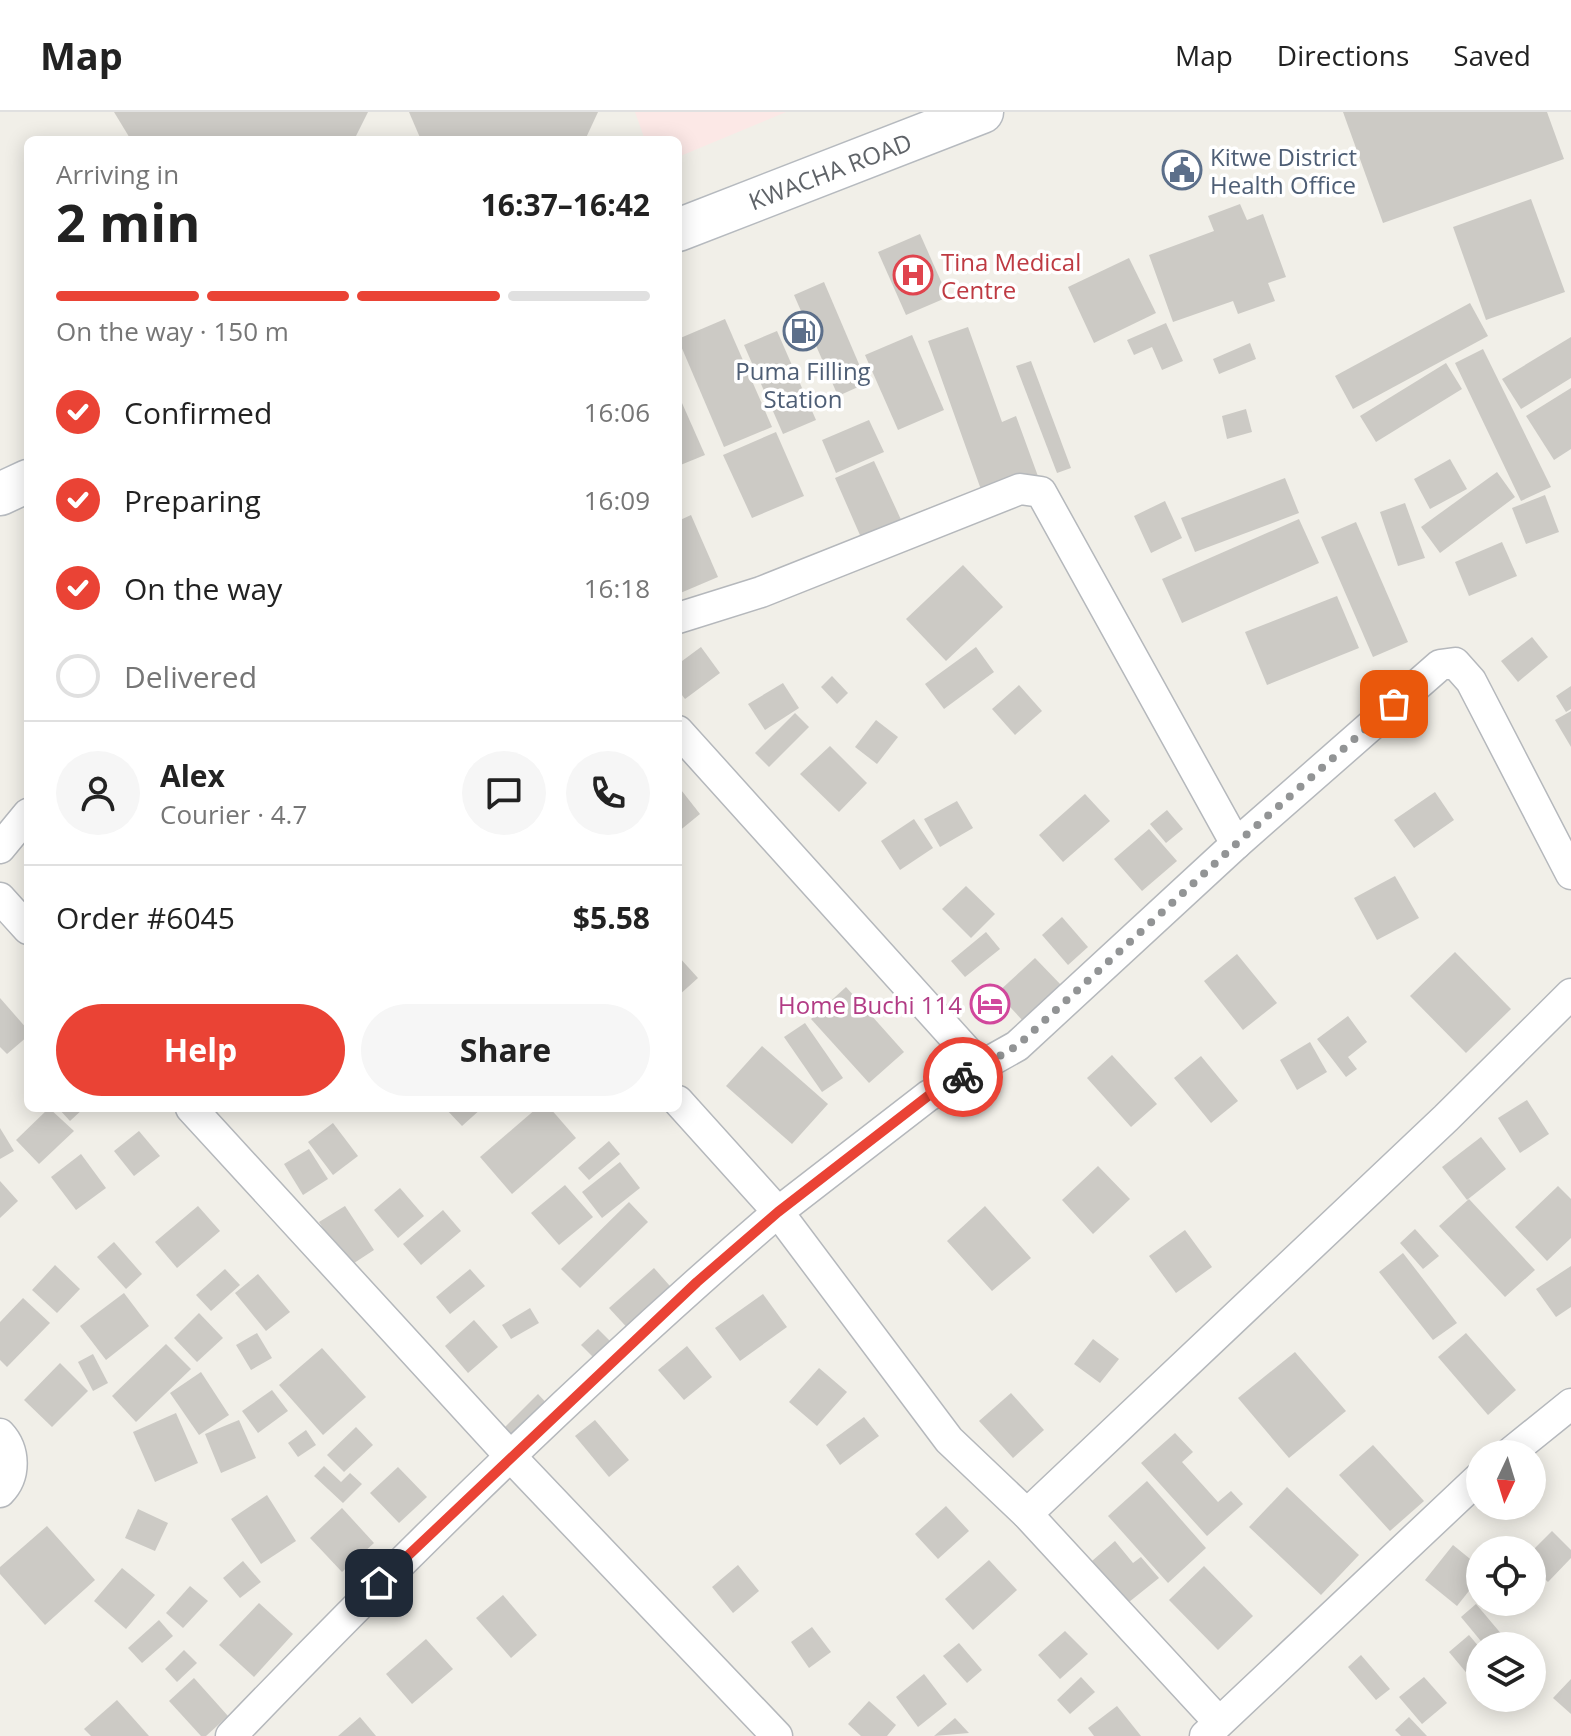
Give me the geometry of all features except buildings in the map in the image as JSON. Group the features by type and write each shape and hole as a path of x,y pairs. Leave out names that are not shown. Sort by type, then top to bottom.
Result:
{"main road":[{"name":"KWACHA ROAD","path":"682,228 982,112"},
{"path":"0,494 24,483"}],"street":[{"path":"682,617 761,592 1020,489 1041,492 1236,844"},
{"path":"231,1736 400,1561 656,1317 778,1212 928,1096 1017,1046 1236,844 1440,665 1455,663 1471,681 1571,874"},
{"path":"682,735 982,1068"},
{"path":"0,848 24,819"},
{"path":"0,898 24,925"},
{"path":"1027,1514 1435,1129 1571,994"},
{"path":"682,1105 778,1212 949,1440 1027,1514 1212,1728 1466,1490"},
{"path":"195,1112 511,1457 777,1736"},
{"path":"1526,1440 1571,1404"},
{"path":"0,1434 8,1443 12,1460 11,1471 0,1492"}],"shaded area":[{"path":"635,112 786,112 682,155 682,136 644,136"}],"way so far":[{"path":"963,1077 1017,1046 1236,844 1394,704"}],"place":[{"name":"Kitwe District Health Office","path":"1182,170"},
{"name":"Tina Medical Centre","path":"913,275"},
{"name":"Puma Filling Station","path":"803,331"},
{"name":"Home Buchi 114","path":"990,1004"}],"route":[{"path":"379,1583 656,1317 778,1212 928,1096 963,1077"}]}
